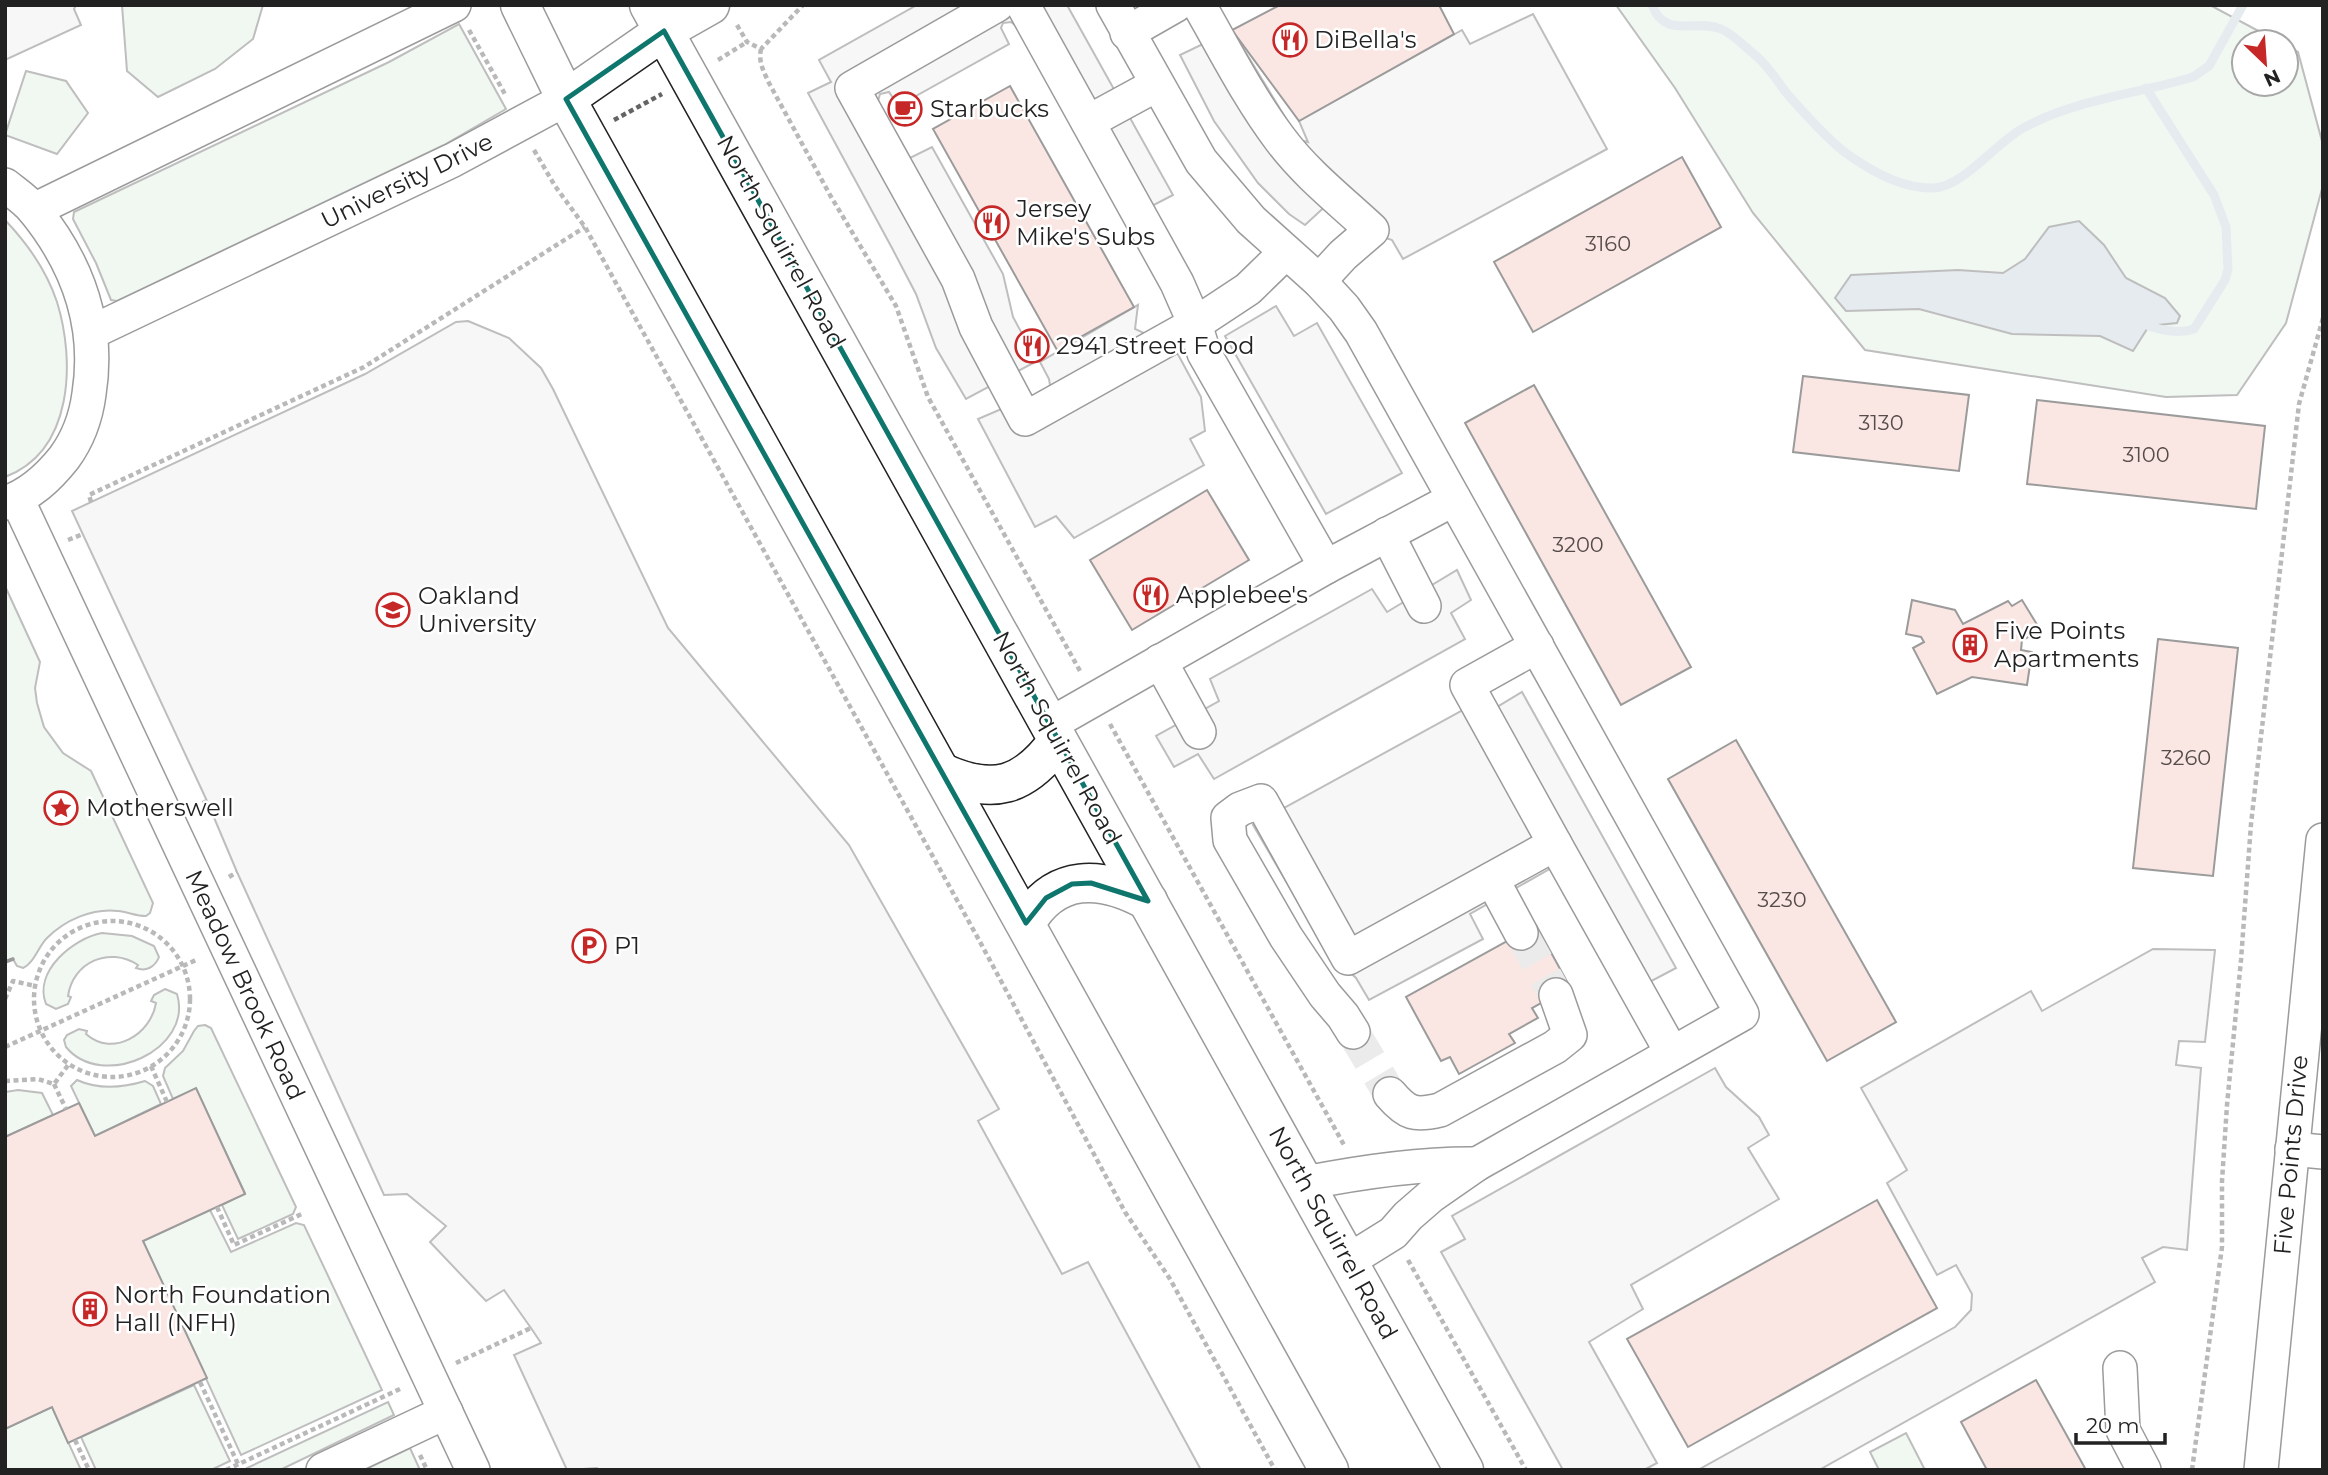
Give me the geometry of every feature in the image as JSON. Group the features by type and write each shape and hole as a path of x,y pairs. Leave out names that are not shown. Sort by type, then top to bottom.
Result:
{"main road":[{"path":"520,5 566,99 1329,1470"},
{"name":"University Drive","path":"566,99 657,18 710,5"},
{"name":"North Squirrel Road","path":"657,18 1464,1470"},
{"path":"941,772 960,781 981,785 1002,784 1021,778 1036,768 1054,733"},
{"path":"1026,923 1045,898 1072,884 1112,886 1130,891 1148,901"}],"street":[{"path":"997,5 852,88 958,279 976,327 1025,419 1195,324 1248,289 1285,253"},
{"path":"1023,5 1177,283 1209,363 1326,567"},
{"path":"1177,5 1120,19 1201,161 1251,220 1344,308 1360,332 1742,1014 1477,1164 1408,1216 1393,1233 1348,1261"},
{"path":"1199,5 1280,140 1304,168 1372,230 1318,281"},
{"path":"34,210 459,14"},
{"path":"1088,122 1156,85"},
{"name":"University Drive","path":"92,332 453,160 566,99"},
{"path":"5,185 34,210 70,265 84,300 92,332 92,375 86,413 72,447 48,478 11,501"},
{"path":"1054,733 1096,698 1326,567 1454,499"},
{"name":"Meadow Brook Road","path":"11,501 473,1470"},
{"path":"1387,534 1424,606"},
{"path":"1537,646 1467,685 1672,1053"},
{"path":"1160,661 1199,732"},
{"path":"1353,1032 1286,937 1230,840 1228,818 1240,809 1261,801 1348,957 1555,845"},
{"name":"Five Points Drive","path":"2261,1470 2307,1150 2323,840"},
{"path":"1492,879 1521,933"},
{"path":"1390,1094 1402,1109 1421,1115 1440,1110 1555,1047 1570,1035 1556,995"},
{"path":"1305,1183 1359,1172 1439,1163 1477,1164"},
{"path":"2120,1368 2123,1430 2144,1470"},
{"path":"323,1470 446,1412"}],"path":[{"path":"803,5 761,50 761,67 830,195 897,306 909,346 934,410 1359,1172"},
{"path":"459,14 506,97"},
{"path":"747,43 761,50"},
{"path":"611,121 666,91"},
{"path":"531,145 555,186 585,227 979,940 1125,1212 1170,1279 1275,1470"},
{"path":"91,502 89,495 364,368 585,227"},
{"path":"2192,1470 2222,1247 2226,1117 2251,824 2299,404 2323,317"},
{"path":"101,921 118,921 149,930 163,940 183,966 189,991 188,1016 178,1040 161,1059 135,1073 101,1076 84,1072 69,1064 52,1049 40,1031 34,1009 39,970 57,943 70,932 101,921"},
{"path":"5,1047 196,960"},
{"path":"5,999 13,981 35,986"},
{"path":"54,1084 69,1064"},
{"path":"150,1066 167,1101"},
{"path":"5,1081 38,1079 54,1084 66,1109"},
{"path":"217,1207 234,1245 304,1213"},
{"path":"1393,1233 1526,1470"},
{"path":"446,1368 531,1328"},
{"path":"200,1382 238,1464"},
{"path":"226,1470 391,1393"},
{"path":"75,1440 89,1470"}],"highlighted area":[{"path":"664,31 1148,901 1091,883 1072,884 1046,898 1026,923 566,99"}],"green space":[{"path":"122,5 263,5 253,39 215,69 158,97 127,71"},
{"path":"1616,5 2210,5 2253,28 2230,28 2230,98 2300,98 2300,59 2323,145 2323,185 2286,323 2237,395 2166,397 1865,350 1753,213 1675,88"},
{"path":"459,24 506,109 444,145 117,301 111,300 96,263 73,219 74,212 389,62"},
{"path":"26,71 66,81 88,113 57,154 5,135"},
{"path":"5,220 36,258 53,291 63,325 67,376 57,425 45,447 28,464 5,477"},
{"path":"5,586 40,662 35,688 44,727 63,753 91,771 153,903 146,916 98,911 71,921 47,938 23,968 17,966 13,959 5,962"},
{"path":"102,933 132,936 154,946 159,957 153,966 147,969 136,968 138,965 116,957 104,957 94,961 77,974 71,984 68,1004 56,1009 46,1004 45,980 51,968 69,949"},
{"path":"165,989 177,994 179,1014 172,1032 159,1047 141,1058 121,1064 101,1065 82,1060 66,1047 64,1040 67,1035 79,1029 87,1031 86,1034 97,1041 108,1044 129,1039 147,1024 156,1003 151,1001 154,995"},
{"path":"198,1026 211,1028 296,1207 293,1214 238,1239 222,1205 245,1193 196,1089 173,1099 163,1076 165,1068 183,1051"},
{"path":"77,1080 111,1087 145,1081 153,1086 161,1104 95,1136 71,1086"},
{"path":"18,1090 42,1093 53,1115 5,1137 5,1092"},
{"path":"210,1210 231,1252 296,1223 304,1225 382,1390 241,1455 143,1241"},
{"path":"194,1385 230,1461 211,1470 96,1470 81,1437"},
{"path":"388,1402 394,1415 280,1470 247,1468"},
{"path":"52,1407 81,1470 5,1470 5,1429"},
{"path":"1906,1433 1925,1470 1879,1470 1870,1452"},
{"path":"410,1448 420,1470 364,1470"}],"shaded area":[{"path":"5,5 76,5 74,9 81,25 5,60"},
{"path":"917,5 1067,5 1173,195 1125,220 1016,26 1011,22 1003,23 1001,28 1009,44 898,106 889,92 880,94 878,101 910,158 932,147 1003,274 1013,317 1037,361 966,399 936,348 916,294 808,93 831,82 819,60"},
{"path":"1533,14 1607,149 1403,259 1392,240 1339,222 1331,201 1305,225 1289,214 1258,183 1214,121 1180,55 1232,30 1299,140 1308,142 1299,121 1462,30 1470,44"},
{"path":"2079,221 2104,245 2126,278 2165,298 2180,316 2177,323 2149,326 2133,351 2100,336 2012,334 1919,309 1846,311 1835,298 1851,275 1958,270 2003,273 2025,259 2049,227"},
{"path":"1138,305 1135,329 1174,347 1201,397 1205,431 1190,439 1204,465 1074,538 1056,516 1035,527 978,419 1046,390 1050,385 1049,379 1040,362"},
{"path":"1276,306 1294,336 1317,323 1402,473 1326,514 1225,336"},
{"name":"P1","path":"468,321 509,338 541,368 668,628 849,845 999,1109 978,1121 1062,1274 1088,1262 1201,1470 567,1470 514,1355 541,1343 504,1290 486,1301 430,1242 446,1226 407,1194 384,1195 207,801 72,511 365,374 456,322"},
{"path":"1457,570 1471,600 1451,613 1465,639 1214,779 1198,754 1174,767 1156,736 1219,701 1210,679 1372,589 1387,612"},
{"path":"1522,692 1676,968 1627,994 1555,866 1470,914 1483,939 1369,1000 1356,978 1327,951 1253,825 1470,706 1477,719"},
{"path":"2153,949 2215,950 2205,1042 2179,1041 2176,1065 2201,1068 2187,1250 2163,1247 2142,1258 2155,1282 1819,1470 1698,1470 1955,1327 1971,1310 1972,1294 1956,1265 1937,1275 1887,1183 1907,1170 1861,1088 2031,991 2042,1011"},
{"path":"1715,1068 1726,1087 1759,1117 1769,1135 1748,1148 1779,1199 1631,1285 1643,1309 1589,1342 1657,1463 1644,1470 1563,1470 1441,1252 1465,1239 1452,1216"}],"building":[{"path":"1280,5 1439,5 1454,34 1299,121 1232,30"},
{"path":"1010,86 1134,307 1057,350 933,129"},
{"path":"1682,157 1721,227 1533,332 1494,262"},
{"path":"1803,376 1969,395 1959,471 1793,452"},
{"path":"1534,385 1691,667 1621,705 1465,423"},
{"path":"2037,400 2265,426 2256,509 2027,484"},
{"name":"Applebee's","path":"1207,490 1249,560 1132,630 1090,560"},
{"name":"Five Points Apartments","path":"1912,600 1955,610 1963,624 2008,601 2012,606 2022,600 2041,631 2022,640 2021,650 2032,652 2027,685 1972,677 1937,694 1913,648 1924,642 1921,637 1906,634"},
{"path":"2158,639 2238,648 2213,876 2133,868"},
{"path":"1736,740 1896,1022 1827,1061 1668,779"},
{"path":"1536,925 1570,987 1532,1008 1538,1018 1509,1034 1515,1043 1459,1074 1450,1057 1441,1061 1406,997"},
{"name":"North Foundation Hall (NFH)","path":"196,1088 245,1194 143,1241 207,1378 68,1443 52,1407 5,1429 5,1137 79,1103 95,1136"},
{"path":"1877,1200 1937,1308 1688,1447 1627,1339"},
{"path":"2036,1380 2086,1470 1987,1470 1961,1422"}],"waterway":[{"path":"1652,5 1665,22 1682,26 1711,26 1734,37 1765,64 1789,96 1843,151 1878,173 1900,183 1922,188 1945,186 1957,180 2014,134 2045,118 2086,103 2193,77 2209,66 2243,5"},
{"path":"2146,88 2214,195 2226,227 2228,269 2225,280 2194,329 2172,331 2149,326"}],"tunnel":[{"path":"1521,933 1556,995"},
{"path":"1353,1032 1390,1094"}],"wall":[{"path":"5,962 13,959"}],"place":[{"name":"DiBella's","path":"1290,40"},
{"name":"Starbucks","path":"905,109"},
{"name":"Jersey Mike's Subs","path":"992,223"},
{"name":"2941 Street Food","path":"1032,346"},
{"name":"Applebee's","path":"1151,595"},
{"name":"Oakland University","path":"393,610"},
{"name":"Five Points Apartments","path":"1970,645"},
{"name":"Motherswell","path":"61,808"},
{"name":"P1","path":"589,946"},
{"name":"North Foundation Hall (NFH)","path":"90,1309"}]}
